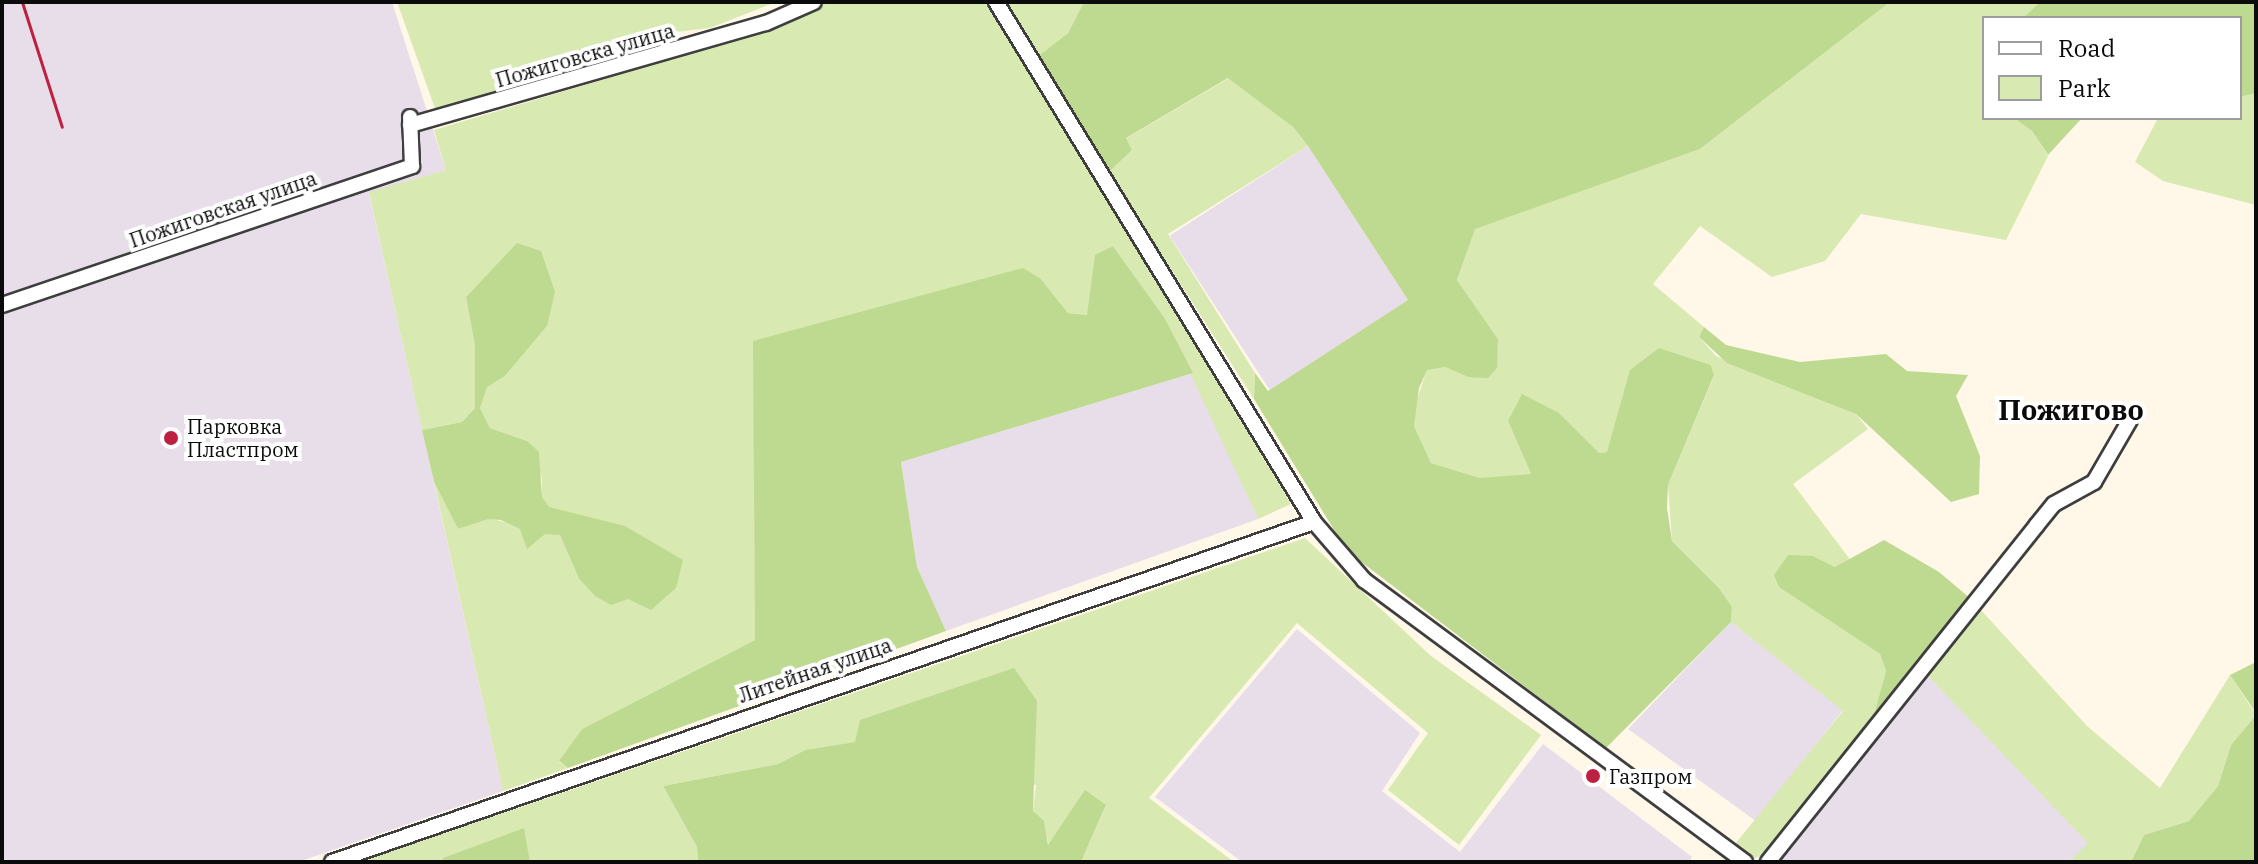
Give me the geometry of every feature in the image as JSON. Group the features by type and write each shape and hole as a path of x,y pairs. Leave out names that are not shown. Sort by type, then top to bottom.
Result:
{"street":[{"name":"Пожиговска улица","path":"410,121 766,23 814,2"},
{"path":"996,2 1314,522 1364,580 1745,862"},
{"name":"Пожиговская улица","path":"2,305 412,166 410,121"},
{"path":"1768,862 2054,504 2094,482 2130,420"},
{"name":"Литейная улица","path":"332,862 1314,522"}],"shaded area":[{"path":"2,2 392,2 446,170 369,193 503,791 298,862 2,862"},
{"path":"1308,146 1408,300 1270,390 1170,236"},
{"path":"1193,373 1258,519 946,631 917,567 901,462"},
{"path":"1731,622 1843,710 1756,821 1628,729"},
{"path":"1297,629 1420,733 1382,791 1460,852 1543,744 1692,857 1689,862 1242,862 1155,797"},
{"path":"1924,672 2089,843 2069,862 1776,862"}],"green space":[{"path":"397,2 776,2 710,28 668,33 619,61 437,114"},
{"path":"830,2 986,2 1291,504 1258,519 1164,317 1113,246 1095,256 1088,315 1068,313 1041,279 754,341 755,640 582,729 559,762 568,768 503,791 434,482 458,529 488,518 560,535 579,579 595,596 542,497 542,478 527,441 490,428 480,408 486,387 505,376 547,326 517,244 466,297 475,346 475,408 462,422 422,430 369,192 446,170 434,130 752,35"},
{"path":"1005,2 1084,2 1068,33 1037,57"},
{"path":"1084,2 1890,2 1700,149 1475,229 1457,280 1498,339 1497,368 1488,378 1468,377 1445,367 1427,370 1419,388 1414,426 1431,463 1480,478 1531,474 1508,421 1522,394 1559,413 1599,453 1607,452 1630,370 1659,348 1711,365 1714,375 1668,485 1667,508 1672,541 1719,588 1732,607 1731,622 1606,748 1347,551 1254,399 1255,373 1268,391 1408,300 1308,146 1293,127 1228,78 1126,138 1132,150 1109,172 1037,57 1068,33"},
{"path":"1890,2 2040,2 2025,16 1982,16 1982,120 2017,120 2032,131 2048,156 2006,240 1861,214 1825,261 1772,277 1700,226 1653,284 1704,327 1699,337 1716,356 1856,414 1868,429 1793,484 1852,562 1835,567 1813,556 1780,587 1880,654 1886,671 1872,722 1772,850 1755,858 1735,844 1843,711 1731,622 1732,607 1719,588 1672,541 1668,485 1714,376 1711,365 1676,354 1616,429 1607,452 1599,453 1585,443 1559,413 1508,421 1531,474 1508,479 1480,478 1431,463 1414,426 1415,406 1427,369 1445,367 1468,377 1498,339 1457,280 1475,228 1700,149"},
{"path":"2040,2 2256,2 2256,93 2242,96 2242,16 2025,16"},
{"path":"1229,78 1293,127 1308,146 1168,234 1255,373 1254,399 1109,172 1132,150 1125,139"},
{"path":"2256,93 2256,205 2163,181 2135,162 2157,120 2242,120 2242,96"},
{"path":"2017,120 2080,120 2048,155 2032,131"},
{"path":"517,243 541,251 555,292 547,326 505,376 487,387 480,408 490,428 527,441 539,452 542,497 549,507 625,526 683,560 676,588 651,610 628,599 611,605 595,596 579,579 560,535 545,534 527,549 520,529 501,520 488,519 458,529 434,482 422,430 462,422 475,408 475,346 466,297"},
{"path":"1113,246 1164,317 1193,373 901,462 917,567 946,631 568,768 559,761 582,729 755,640 753,341 1023,268 1041,279 1068,313 1087,315 1095,255"},
{"path":"1704,327 1726,345 1800,362 1886,354 1907,371 1968,375 1956,396 1980,456 1979,494 1951,502 1856,414 1727,363 1699,337"},
{"path":"1305,538 1431,656 1541,735 1459,845 1388,790 1428,733 1297,623 1149,798 1234,862 1081,862 1106,806 1049,847 1044,822 1033,811 1036,785 856,742 805,750 778,764 663,786 697,847 698,862 530,862 523,829 444,858 443,862 361,862"},
{"path":"1884,540 1939,572 1971,599 1872,722 1886,671 1880,654 1779,587 1774,575 1788,555 1813,556 1835,567"},
{"path":"1979,608 2087,726 2160,788 2230,675 2256,715 2231,745 2218,786 2189,821 2144,835 2131,862 2069,862 2088,843 1924,672"},
{"path":"2256,662 2256,713 2230,675"},
{"path":"1014,668 1037,701 1033,811 1044,821 1048,845 1085,790 1106,805 1081,862 698,862 697,847 663,786 778,764 805,750 855,742 860,720"},
{"path":"2256,715 2256,862 2131,862 2144,835 2189,821 2218,786 2231,745"},
{"path":"524,828 530,862 443,862 443,858"}],"railway":[{"path":"22,2 62,127"}],"place":[{"name":"Парковка Пластпром","path":"171,438"},
{"name":"Газпром","path":"1593,776"}],"district":[{"name":"Пожигово","path":"2071,410"}]}
